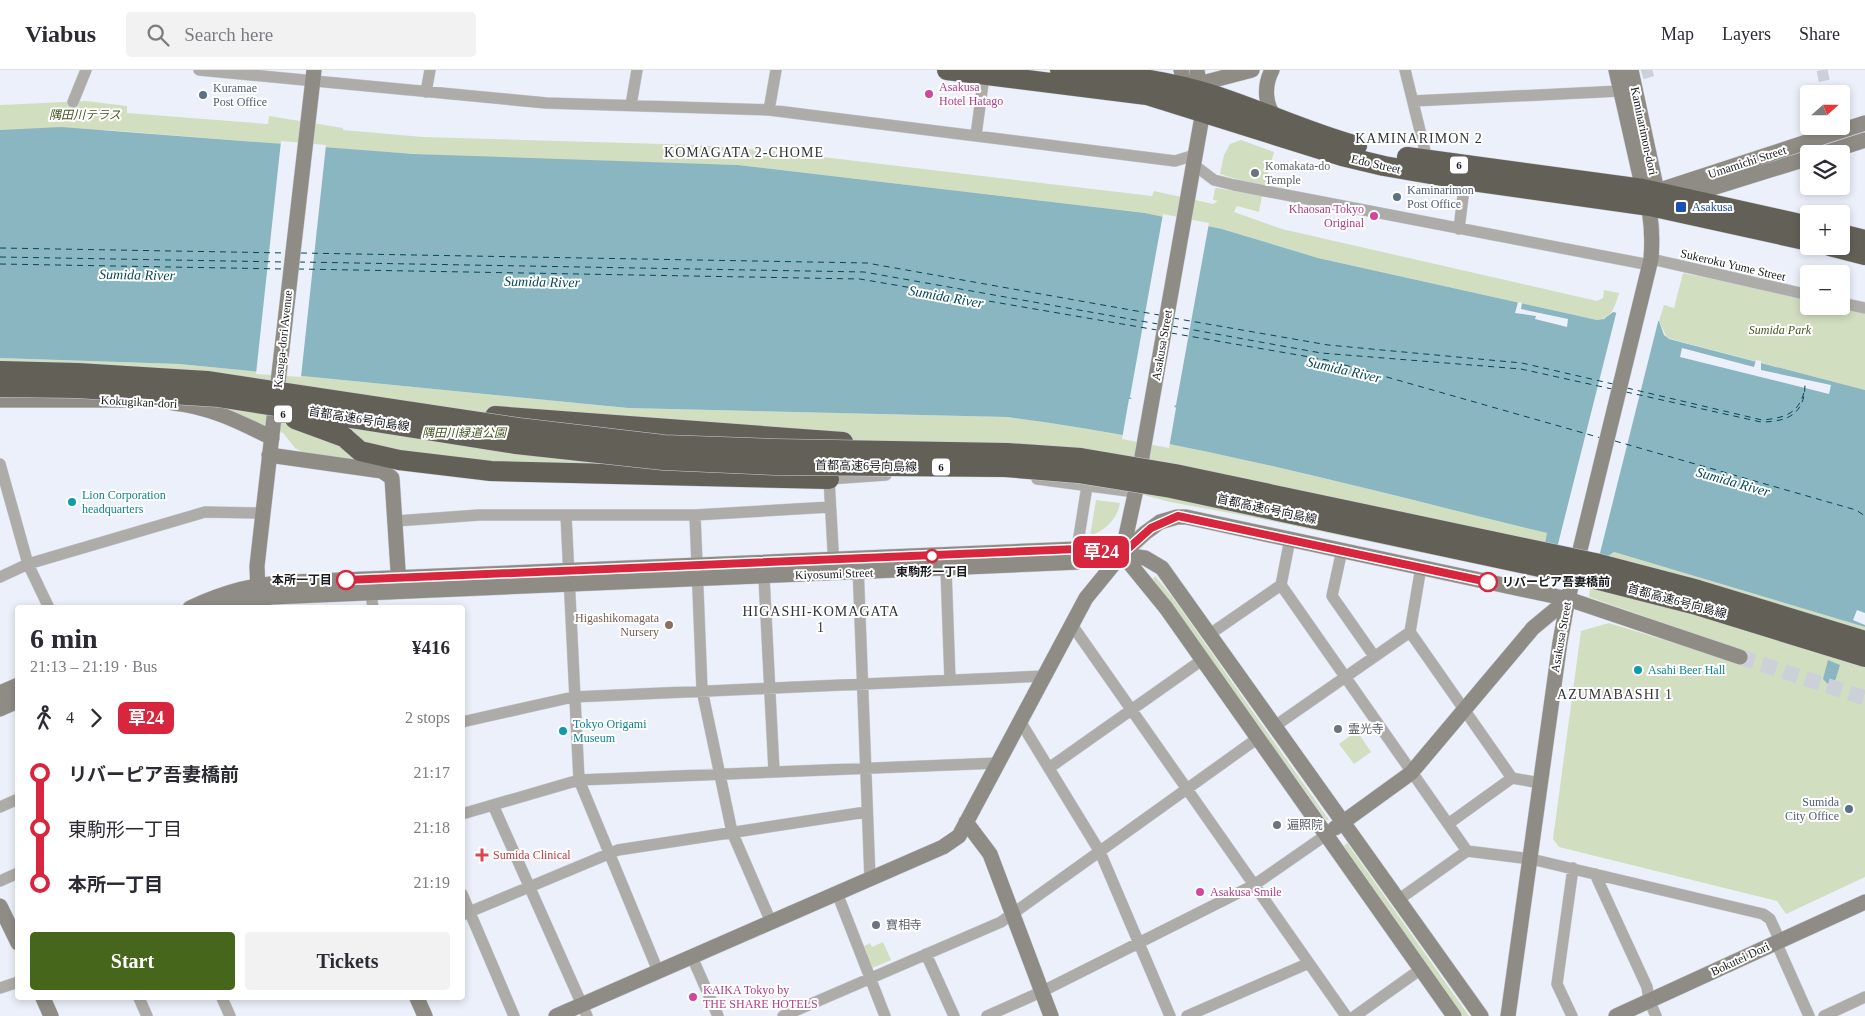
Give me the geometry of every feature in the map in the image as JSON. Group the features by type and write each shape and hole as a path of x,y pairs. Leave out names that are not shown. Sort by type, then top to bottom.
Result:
{"highway":[{"path":"947,70 1147,95 1192,85"},
{"name":"Edo Street","path":"1060,70 1192,85 1279,121 1344,142 1390,154 1465,180 1684,197 1800,224"},
{"name":"Edo Street","path":"1192,85 1342,156 1650,195 1800,238"},
{"path":"1850,236 1865,240"},
{"path":"1850,251 1865,255"},
{"name":"首都高速6号向島線","path":"0,371 98,374 207,381 519,428 698,448 1007,452 1081,458 1175,474 1595,563 1698,590 1865,641"},
{"name":"首都高速6号向島線","path":"0,387 130,391 219,398 516,444 663,460 756,464 1005,468 1078,473 1171,488 1591,578 1693,604 1865,657"},
{"name":"6","path":"219,398 276,412 344,437 360,451 398,460 491,472 829,479"},
{"path":"396,409 925,448 1010,476"}],"main road":[{"path":"1192,85 1252,70"},
{"path":"1272,70 1267,82 1268,106 1272,114 1279,121"},
{"name":"Kaminarimon-dori","path":"1616,70 1620,91 1650,195"},
{"name":"Kaminarimon-dori","path":"1631,70 1650,195"},
{"name":"Kasuga-dori Avenue","path":"258,597 263,513 269,455 313,76"},
{"name":"Asakusa Street","path":"1122,554 1136,488 1198,134 1192,85"},
{"name":"Umamichi Street","path":"1650,195 1865,123"},
{"path":"1850,145 1865,140"},
{"path":"1684,197 1800,161"},
{"name":"Asakusa Street","path":"1508,1016 1540,783 1568,599 1651,262 1650,195"},
{"name":"Kokugikan-dori","path":"0,400 130,400 189,404 227,416 272,438"},
{"path":"197,605 228,592 258,597 372,601 399,585 394,483 387,473 269,455"},
{"path":"556,1016 584,1010 658,971 944,847 959,836 1086,598 1122,554 1151,528 1178,516 1568,599 1740,657"},
{"name":"Kiyosumi Street","path":"258,597 399,585 858,566 1077,549 1122,554"},
{"path":"1122,554 1145,558 1162,568 1481,1016"},
{"path":"1122,554 1166,608 1454,1016"},
{"name":"Kiyosumi Street","path":"858,566 946,569 1079,562 1122,554"},
{"name":"Kiyosumi Street","path":"698,572 764,577 834,567"},
{"path":"233,605 258,597"},
{"path":"1326,835 1411,773 1533,628 1568,599"},
{"path":"0,693 15,686"},
{"path":"0,709 15,702"},
{"path":"966,822 990,854 1051,1016"},
{"name":"Bokutei Dori","path":"1616,1016 1865,902"},
{"path":"0,906 15,937"},
{"path":"44,1000 52,1016"},
{"path":"417,1000 424,1016"}],"street":[{"path":"73,102 86,70"},
{"path":"199,70 313,76 426,92 546,103 769,110 1175,161 1194,160"},
{"path":"426,92 430,70"},
{"path":"631,105 637,70"},
{"path":"769,110 776,70"},
{"path":"1405,70 1429,168"},
{"path":"976,135 984,76"},
{"path":"1413,101 1620,91"},
{"name":"Sukeroku Yume Street","path":"1194,160 1219,182 1459,229 1651,262 1800,294"},
{"path":"1459,229 1465,180"},
{"path":"1850,305 1865,308"},
{"path":"0,464 28,564 48,605"},
{"path":"834,567 829,479 956,472 1010,476 1088,486 1136,488"},
{"path":"1077,549 1088,486"},
{"path":"396,521 479,515 695,515 830,507"},
{"path":"0,577 28,564 205,512 263,513"},
{"path":"695,515 702,690 732,832 771,922"},
{"path":"566,516 579,780 658,971"},
{"path":"1210,634 1280,585 1290,539"},
{"path":"1342,550 1332,596 1374,656"},
{"path":"858,566 861,684 870,879"},
{"path":"1421,567 1410,632 1464,712 1512,778 1540,783"},
{"path":"946,569 950,680"},
{"path":"764,577 774,771"},
{"path":"1280,585 1467,851"},
{"path":"1072,625 1346,1016"},
{"path":"1275,726 1410,632"},
{"path":"1049,768 1202,660"},
{"path":"465,721 574,697 1044,676"},
{"path":"1020,721 1100,852 1170,1016"},
{"path":"784,1016 1013,915 1258,738"},
{"path":"465,813 579,780 998,763"},
{"path":"1448,824 1512,778"},
{"path":"0,807 15,801"},
{"path":"493,805 584,1010"},
{"path":"514,1016 466,914 608,853 866,812"},
{"path":"987,1016 1042,992 1254,885 1326,835"},
{"path":"1398,900 1467,851 1531,859 1763,914 1770,919 1809,1016"},
{"path":"1572,1016 1558,984 1573,868"},
{"path":"0,881 15,874"},
{"path":"1595,874 1647,987 1649,1000 1656,1016"},
{"path":"837,894 872,978 885,1016"},
{"path":"926,954 954,1016"},
{"path":"692,956 718,1016"},
{"path":"1187,1016 1309,963"},
{"path":"1355,1016 1421,969"},
{"path":"0,988 15,983"},
{"path":"1824,1016 1865,997"},
{"path":"140,1000 147,1016"},
{"path":"223,1000 230,1016"}],"green space":[{"name":"隅田川テラス","path":"86,101 127,106 127,113 268,124 269,116 343,128 343,130 423,137 697,145 772,151 1152,196 1154,191 1213,204 1218,201 1213,200 1215,188 1217,188 1262,196 1259,212 1237,206 1234,212 1282,229 1597,301 1603,298 1604,290 1619,293 1614,307 1609,314 1597,320 1318,258 1222,229 1145,213 738,165 469,157 366,151 107,130 0,130 0,105"},
{"path":"1241,140 1274,152 1264,188 1220,174 1224,155 1230,144"},
{"name":"Sumida Park","path":"1683,273 1800,296 1800,315 1850,315 1850,308 1865,312 1865,390 1667,338 1659,321 1664,305 1674,308"},
{"name":"隅田川緑道公園","path":"0,358 179,364 628,408 1007,417 1075,427 1211,452 1346,483 1547,533 1545,543 1607,556 1614,552 1865,627 1865,877 1786,914 1777,901 1559,847 1553,839 1581,631 1609,623 1740,663 1744,651 1589,597 1590,588 1252,517 1170,502 1110,486 1035,476 368,462 304,453 295,448 283,433 234,414 178,401 0,394"},
{"path":"1096,500 1120,503 1119,509 1110,524 1090,536"},
{"path":"1155,576 1173,598 1329,820 1326,820 1153,579"},
{"path":"1357,731 1371,752 1354,764 1339,744"},
{"path":"1347,843 1469,1016 1463,1016 1344,846"},
{"path":"883,942 891,960 872,968 864,946 870,943 872,947"}],"water":[{"name":"Sumida River","path":"61,127 414,154 738,165 1145,213 1222,229 1318,258 1597,320 1604,319 1613,312 1659,321 1664,335 1669,339 1865,390 1865,627 1614,552 1608,556 1545,543 1547,533 1346,483 1211,452 1075,427 1007,417 628,408 179,364 0,358 0,130"},
{"path":"1828,660 1840,665 1835,681 1828,684 1823,679"}],"pier":[{"path":"281,141 326,145 301,377 256,374"},
{"path":"1163,214 1209,223 1176,405 1174,406 1176,408 1169,448 1122,439 1129,399 1132,399 1130,397"},
{"path":"1518,302 1522,303 1521,309 1568,319 1567,327 1535,319 1536,316 1515,313"},
{"path":"1617,310 1659,318 1599,557 1557,548"},
{"path":"1682,348 1754,367 1756,360 1761,361 1761,370 1831,385 1829,394 1680,357"},
{"path":"1857,610 1865,613 1865,625 1853,620"}],"ferry route":[{"path":"0,248 287,253"},
{"path":"301,253 867,263 1159,315"},
{"path":"0,257 285,262"},
{"path":"299,262 864,272 1158,324"},
{"path":"0,264 284,269"},
{"path":"298,269 860,279 1157,330"},
{"path":"1173,318 1328,345 1522,363 1613,384"},
{"path":"1172,326 1321,353 1521,369 1612,389"},
{"path":"1171,333 1327,360 1601,438"},
{"path":"1626,392 1761,422 1771,422 1794,414 1802,402 1805,384"},
{"path":"1627,388 1762,420 1778,418 1791,413 1800,403 1805,388"},
{"path":"1615,441 1856,510 1865,516"}],"tunnel":[{"path":"1642,74 1655,70"},
{"path":"1822,70 1825,85"},
{"path":"1740,657 1865,698"}],"bus line":[{"name":"草24","path":"346,580 1077,549 1122,554 1151,528 1160,522 1178,516 1488,582"}],"place":[{"name":"Asakusa Hotel Hatago","path":"929,94"},
{"name":"Kuramae Post Office","path":"203,95"},
{"name":"Komakata-do Temple","path":"1255,173"},
{"name":"Kaminarimon Post Office","path":"1397,197"},
{"name":"Asakusa","path":"1681,207"},
{"name":"Khaosan Tokyo Original","path":"1374,216"},
{"name":"Lion Corporation headquarters","path":"72,502"},
{"name":"東駒形一丁目","path":"932,556"},
{"name":"本所一丁目","path":"346,580"},
{"name":"リバーピア吾妻橋前","path":"1488,582"},
{"name":"Higashikomagata Nursery","path":"669,625"},
{"name":"Asahi Beer Hall","path":"1638,670"},
{"name":"霊光寺","path":"1338,729"},
{"name":"Tokyo Origami Museum","path":"563,731"},
{"name":"Sumida City Office","path":"1849,809"},
{"name":"遍照院","path":"1277,825"},
{"name":"Sumida Clinical","path":"482,855"},
{"name":"Asakusa Smile","path":"1200,892"},
{"name":"寶相寺","path":"876,925"},
{"name":"KAIKA Tokyo by THE SHARE HOTELS","path":"693,997"}],"district":[{"name":"KAMINARIMON 2","path":"1419,138"},
{"name":"KOMAGATA 2-CHOME","path":"744,152"},
{"name":"HIGASHI-KOMAGATA 1","path":"821,620"},
{"name":"AZUMABASHI 1","path":"1615,694"}]}
